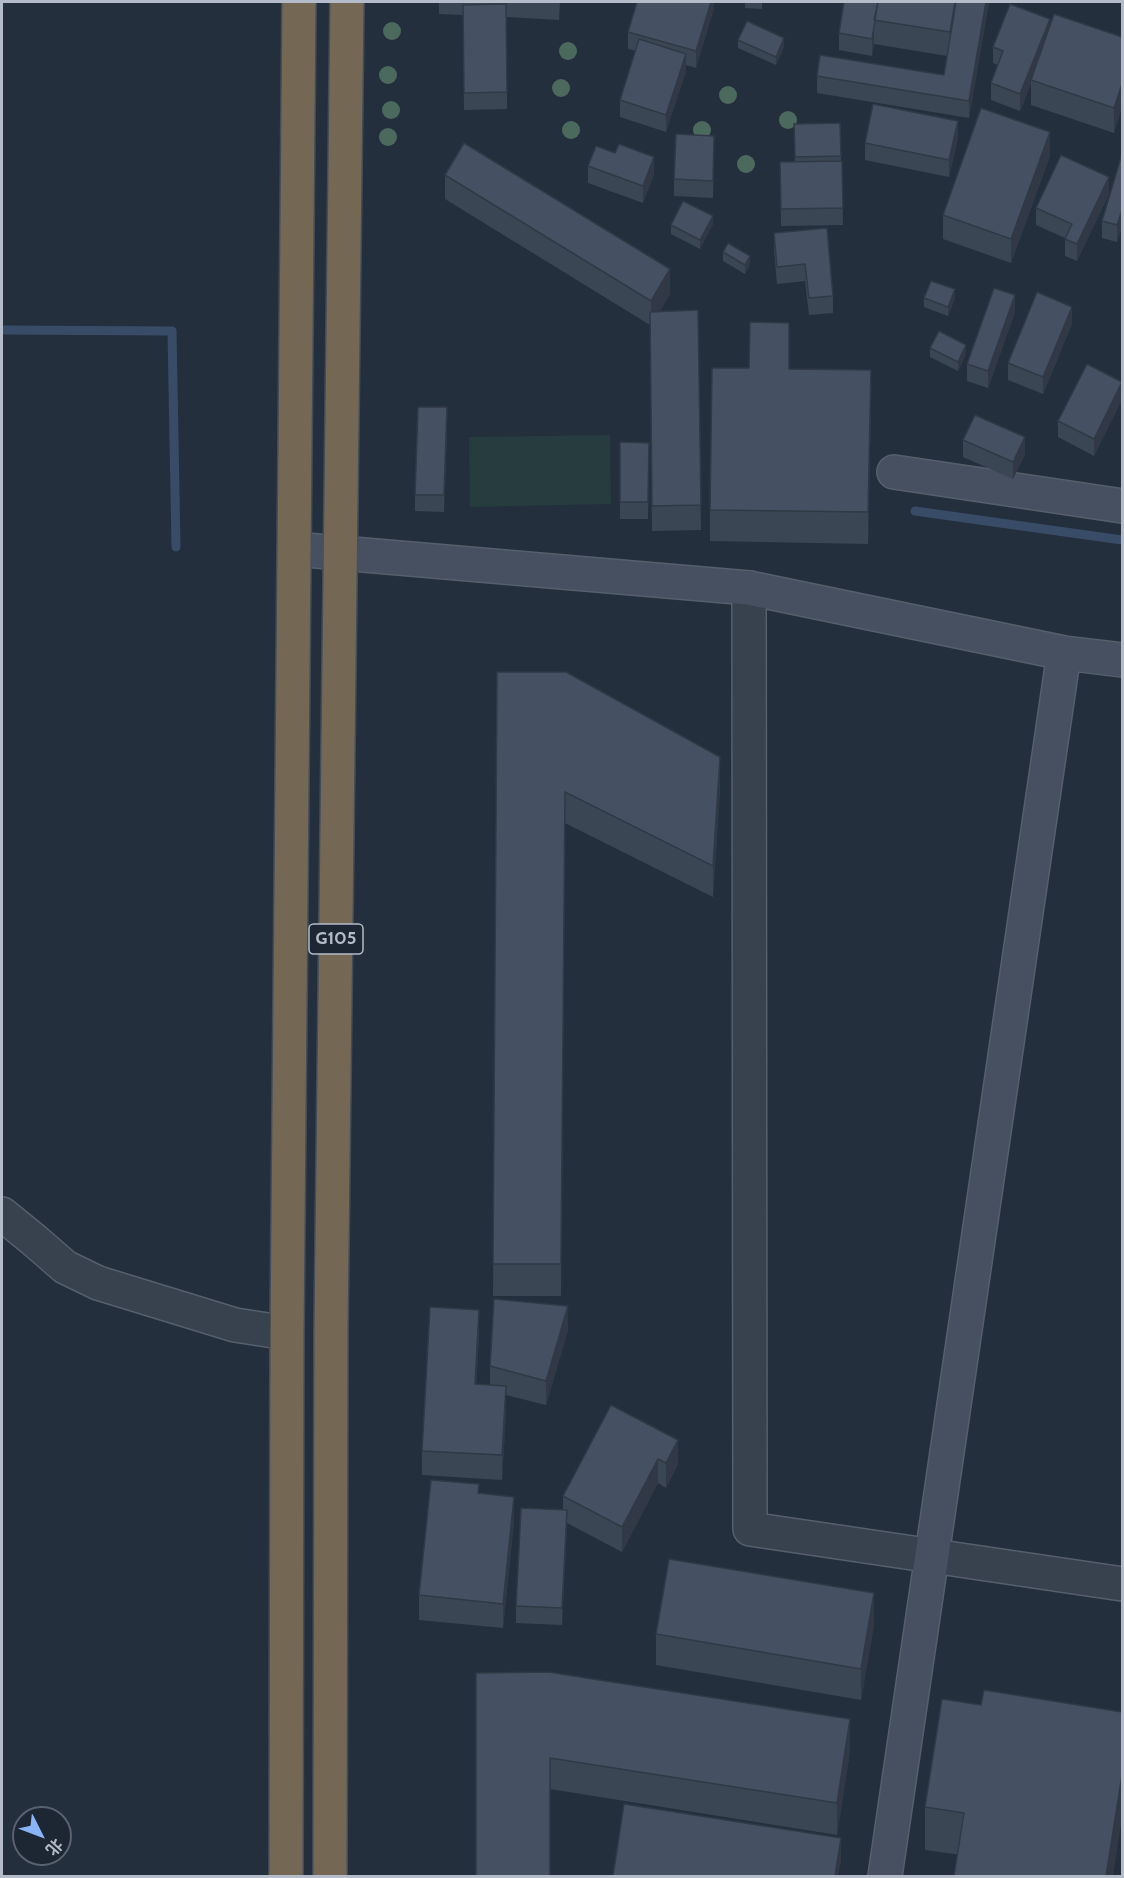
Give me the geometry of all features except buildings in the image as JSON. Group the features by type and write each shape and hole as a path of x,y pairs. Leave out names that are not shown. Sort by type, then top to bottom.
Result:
{"highway":[{"name":"G105","path":"286,1876 286,1333 299,2"},
{"name":"G105","path":"330,1876 331,1327 347,2"}],"street":[{"path":"894,472 1122,506"},
{"path":"294,549 750,588 1064,652 1122,660"},
{"path":"750,588 750,1529 1122,1584"},
{"path":"885,1876 1064,652"},
{"path":"2,1214 65,1268 98,1283 235,1325 286,1333"}],"green space":[{"path":"610,435 611,504 470,507 469,437"}],"waterway":[{"path":"2,330 172,331 176,547"},
{"path":"915,511 1122,540"}]}
